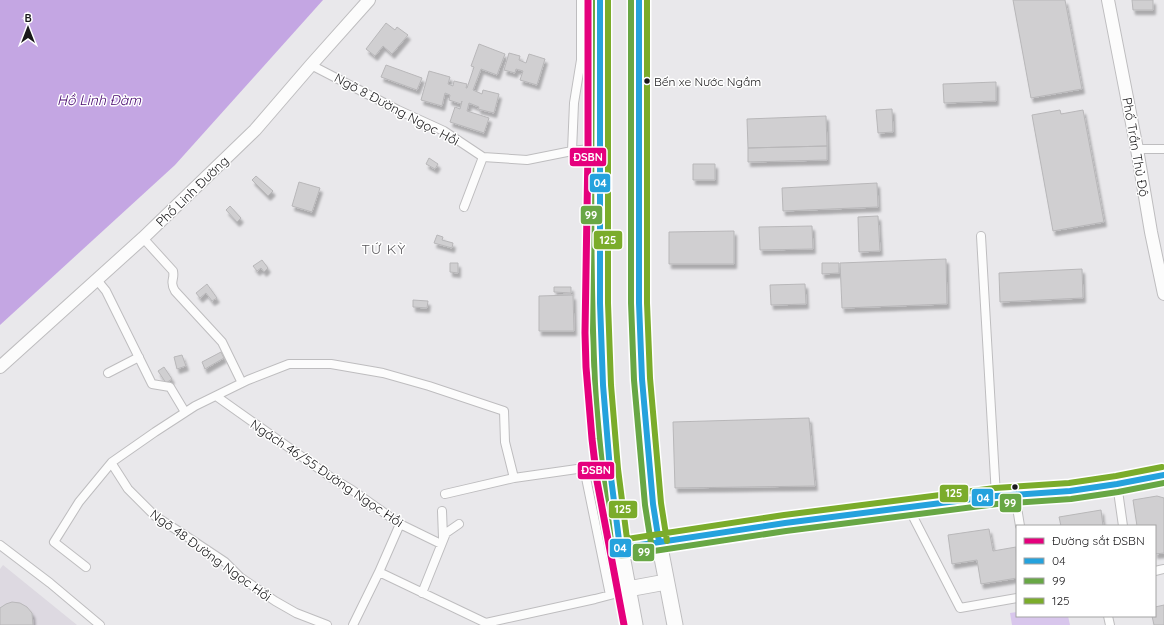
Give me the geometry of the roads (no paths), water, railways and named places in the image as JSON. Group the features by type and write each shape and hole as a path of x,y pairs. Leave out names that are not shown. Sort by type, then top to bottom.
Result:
{"highway":[{"path":"600,0 600,303 603,385 610,470 620,548 635,625"},
{"path":"639,0 639,296 641,364 653,504 675,625"},
{"path":"620,548 659,542"},
{"path":"628,589 666,582"}],"main road":[{"path":"659,542 785,523 996,496 1070,491 1164,476"}],"street":[{"name":"Phố Linh Đường","path":"0,368 143,238 255,130 369,0"},
{"path":"572,150 574,103 581,60 581,0"},
{"name":"Phố Trần Thủ Độ","path":"1108,0 1164,294"},
{"name":"Ngõ 8 Đường Ngọc Hồi","path":"311,65 398,110 444,131 483,157 527,160 572,150 599,148"},
{"path":"1137,149 1164,149"},
{"path":"464,207 483,157"},
{"path":"981,236 996,496"},
{"path":"143,238 173,271 174,275 172,286 175,291 222,342 242,383"},
{"path":"97,280 106,291 152,384 170,387 185,412"},
{"path":"108,373 139,357"},
{"path":"86,567 54,542 79,502 112,464 185,412 242,383 290,364 331,364 382,372 430,386 504,411 505,442 514,478"},
{"name":"Ngách 46/55 Đường Ngọc Hồi","path":"216,396 400,524 444,538"},
{"name":"Ngõ 48 Đường Ngọc Hồi","path":"112,464 128,489 156,516 225,562 240,578 275,601 296,613 327,625"},
{"path":"445,494 514,478 584,468 610,595"},
{"path":"1117,484 1124,525"},
{"path":"1015,495 1020,525"},
{"path":"908,507 960,608 1016,598"},
{"path":"442,511 444,538"},
{"path":"353,625 400,524"},
{"path":"422,593 444,538 459,524"},
{"path":"0,545 50,583 100,625"},
{"path":"380,569 422,593 486,624 610,595 628,589"}],"water":[{"name":"Hồ Linh Đàm","path":"0,0 323,0 175,165 0,325"}],"rail line":[{"name":"ĐSBN","path":"588,0 586,367 597,481 624,625"}],"place":[{"name":"Bến xe Nước Ngầm","path":"647,81"}],"district":[{"name":"TỨ KỲ","path":"384,249"}]}
